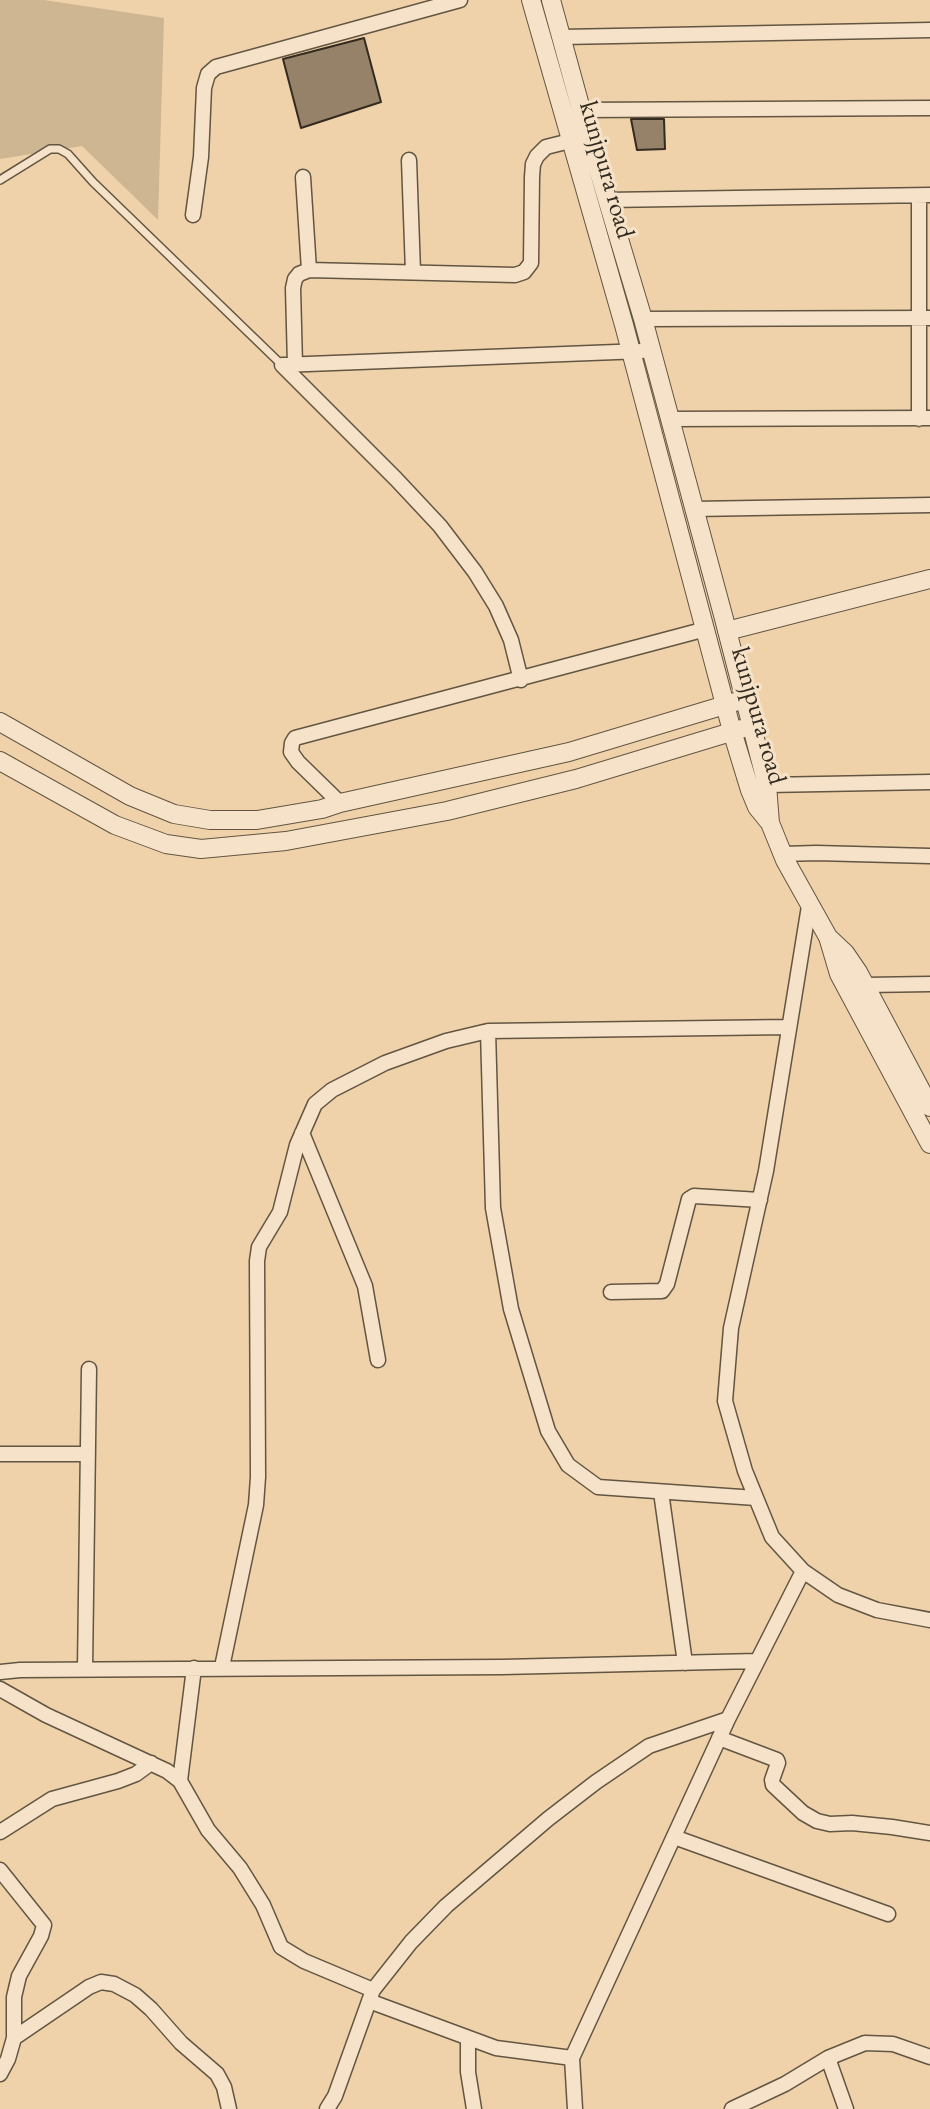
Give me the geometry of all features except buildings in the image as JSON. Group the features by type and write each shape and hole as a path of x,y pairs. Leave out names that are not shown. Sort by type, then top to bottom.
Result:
{"street":[{"path":"193,215 201,157 204,88 208,74 216,67 460,0"},
{"name":"kunjpura road","path":"531,0 630,351 733,733 757,807 770,823"},
{"name":"kunjpura road","path":"551,0 643,319 727,631 767,785 770,823"},
{"path":"562,37 930,30"},
{"path":"582,110 930,108"},
{"path":"521,680 511,640 496,606 468,562 440,526 289,365 293,288 299,274 309,270 515,275 524,272 531,263 532,254 533,164 546,147 570,141 590,142"},
{"path":"409,160 413,272"},
{"path":"303,177 309,270"},
{"path":"607,200 924,196 924,418 669,419"},
{"path":"643,319 924,318"},
{"path":"289,365 650,351"},
{"path":"694,509 930,505"},
{"path":"727,631 930,579"},
{"path":"340,803 298,762 291,746 295,738 706,629"},
{"path":"0,722 130,796 174,814 210,820 257,820 322,809 569,752 744,700"},
{"path":"0,761 115,825 166,844 201,849 285,841 447,811 576,779 751,726"},
{"path":"767,785 930,782"},
{"path":"770,823 809,906 828,937 839,974 930,1144"},
{"path":"783,854 930,856"},
{"path":"809,906 760,1199 731,1328 725,1401 745,1471 772,1537 803,1571 838,1595 877,1610 930,1620"},
{"path":"828,937 845,953 866,985 928,1098"},
{"path":"866,985 930,984"},
{"path":"222,1667 256,1505 259,1247 280,1212 297,1145 315,1104 332,1090 385,1063 446,1041 488,1031 789,1027"},
{"path":"488,1031 493,1208 511,1309 548,1431 568,1465 598,1487 756,1498"},
{"path":"302,1133 365,1286 378,1360"},
{"path":"611,1292 662,1291 667,1284 689,1199 694,1196 760,1199"},
{"path":"85,1669 89,1368"},
{"path":"0,1454 88,1454"},
{"path":"662,1492 685,1663"},
{"path":"575,2109 572,2058 728,1719 803,1571"},
{"path":"0,1672 222,1667 489,1667 757,1661"},
{"path":"180,1781 194,1668"},
{"path":"0,1689 46,1715 150,1763 180,1781 208,1830 240,1868 263,1905 281,1947 371,1995 468,2039 496,2048 572,2058"},
{"path":"327,2109 335,2096 371,1995 411,1942 446,1906 586,1790 649,1746 728,1719"},
{"path":"719,1738 777,1760 773,1785 803,1813 817,1821 930,1833"},
{"path":"0,1832 52,1800 71,1792 118,1782 150,1763"},
{"path":"674,1836 888,1914"},
{"path":"0,1870 44,1925 41,1936 19,1976 14,1997 14,2038 0,2074"},
{"path":"14,2038 89,1987 101,1982 114,1984 151,2008 181,2043 218,2074 229,2109"},
{"path":"468,2039 468,2072 474,2109"},
{"path":"732,2109 785,2084 828,2057 865,2043 893,2044 930,2057"},
{"path":"828,2057 846,2109"}],"lane":[{"path":"0,180 50,149 59,149 68,154 93,182 289,365"}],"shaded area":[{"path":"0,0 44,0 164,18 158,220 82,146 0,159"}]}
